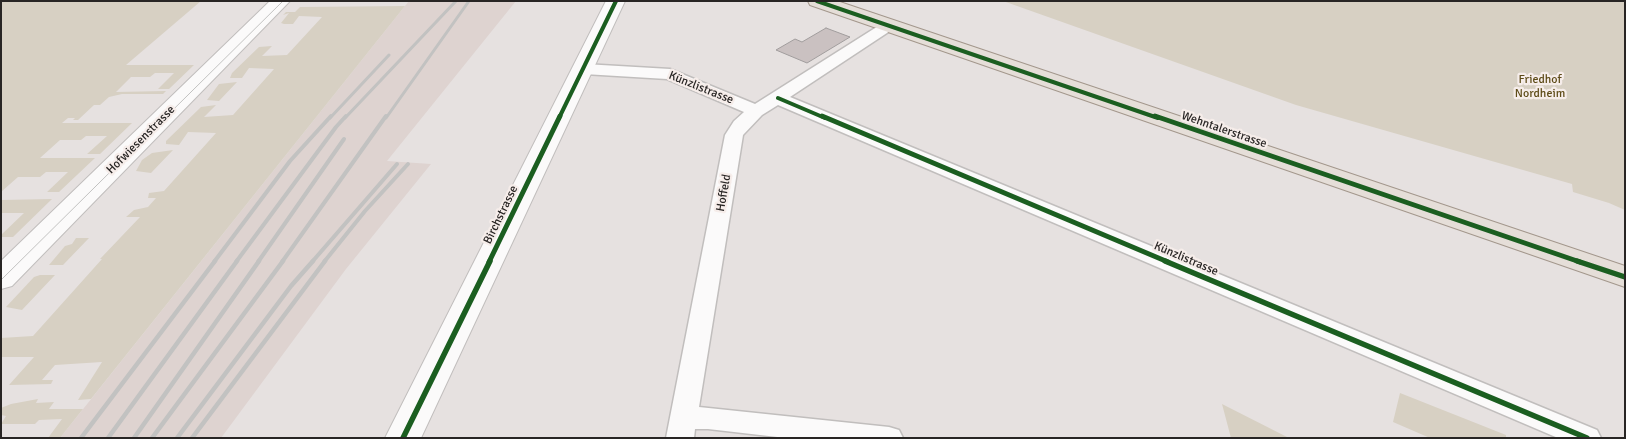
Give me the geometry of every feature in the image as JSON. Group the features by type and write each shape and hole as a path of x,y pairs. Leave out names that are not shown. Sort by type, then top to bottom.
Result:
{"main road":[{"name":"Hofwiesenstrasse","path":"1,279 281,1"},
{"name":"Birchstrasse","path":"402,438 616,1"},
{"name":"Wehntalerstrasse","path":"817,1 1625,277"}],"street":[{"name":"Hoffeld","path":"681,428 734,135 740,125 756,111 888,26"},
{"name":"Künzlistrasse","path":"584,69 670,74 756,111"},
{"name":"Künzlistrasse","path":"778,98 1587,438"},
{"path":"681,428 708,418 890,438"}],"shaded area":[{"path":"409,1 516,1 387,161 431,164 346,269 221,438 60,438"}],"green space":[{"path":"1,1 201,1 126,65 194,65 169,89 158,89 174,73 155,73 150,77 131,77 116,92 166,91 163,94 122,94 109,97 100,105 94,105 78,120 68,118 62,123 132,123 100,154 87,154 107,136 86,136 81,140 60,140 40,158 95,158 59,192 47,192 68,172 46,172 40,177 18,177 1,192"},
{"name":"Friedhof Nordheim","path":"1003,1 1625,1 1625,210 1573,192 1572,184 1296,105"},
{"path":"405,6 91,399 78,400 102,362 55,365 42,380 53,380 51,384 9,385 34,357 1,357 1,338 33,336 102,259 100,259 140,217 126,217 134,210 148,207 156,198 148,198 149,193 164,191 216,133 188,132 179,145 166,144 166,141 201,107 216,105 204,117 233,115 274,69 249,68 242,78 230,78 232,73 259,47 272,46 262,56 287,55 322,17 299,16 293,24 284,24 281,23 289,13 283,15 286,12 295,12 300,7"},
{"path":"237,82 219,101 207,100 219,84"},
{"path":"173,150 151,173 136,171 142,160 152,153"},
{"path":"52,199 13,237 1,237 24,213 1,213 1,200"},
{"path":"76,238 89,238 63,265 49,265 65,246 72,244"},
{"path":"55,275 22,310 6,307 34,277"},
{"path":"1400,393 1506,435 1506,438 1430,438 1393,422"},
{"path":"38,399 36,403 54,402 49,409 83,409 60,438 48,438 62,419 39,420 35,424 1,424 6,416 1,415 1,408 11,404"},
{"path":"1222,404 1289,438 1231,438"}],"building":[{"path":"826,28 850,37 807,63 776,50 795,39 802,42"}],"tram line":[{"path":"1,280 283,1"}],"railway":[{"path":"345,118 456,1"},
{"path":"386,118 469,1"},
{"path":"330,118 389,55"},
{"path":"214,262 290,161 331,116"},
{"path":"236,262 346,116"},
{"path":"282,262 386,116"},
{"path":"258,262 344,139"},
{"path":"312,262 397,164"},
{"path":"324,262 365,211 408,164"},
{"path":"81,438 215,261"},
{"path":"108,438 237,261"},
{"path":"134,438 259,261"},
{"path":"152,438 283,261"},
{"path":"177,438 291,286 313,261"},
{"path":"192,438 325,261"}],"cycle path":[{"path":"403,438 616,1"},
{"path":"817,1 1625,277"},
{"path":"778,98 1587,438"}]}
